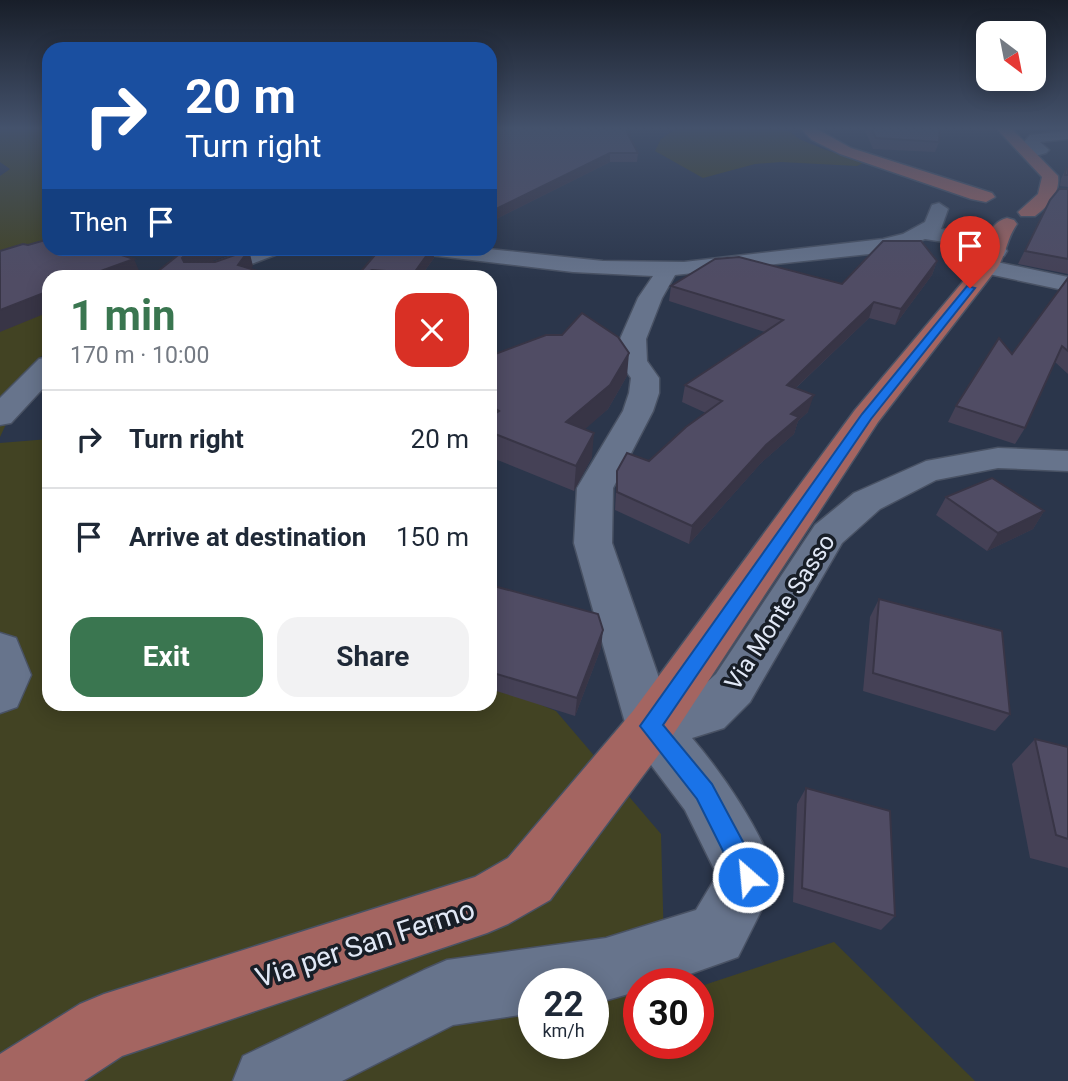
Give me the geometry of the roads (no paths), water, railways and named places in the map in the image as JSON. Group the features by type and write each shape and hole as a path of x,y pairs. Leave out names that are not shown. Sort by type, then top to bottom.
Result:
{"main road":[{"path":"911,178 976,223"},
{"path":"924,178 962,192 986,197"},
{"path":"1047,194 1052,185 1051,178"},
{"name":"Via per San Fermo","path":"22,1081 104,1028 487,903 529,879 651,726 866,417 976,223 1047,194"},
{"path":"976,223 954,196 986,197"},
{"path":"976,223 986,197"}],"street":[{"path":"1047,194 1068,194"},
{"path":"497,256 594,266 668,269 880,246 976,223 1068,284"},
{"path":"217,270 255,256"},
{"path":"268,1081 447,993 606,970 716,935 748,877 705,792 651,726 593,543 595,488 620,440 639,411 644,393 645,378 634,361 633,339 650,298 668,269"},
{"path":"0,416 42,372"},
{"name":"Via Monte Sasso","path":"651,726 707,713 733,688 828,534 867,501 926,472 998,458 1068,461"},
{"path":"0,651 8,675 0,693"}]}
